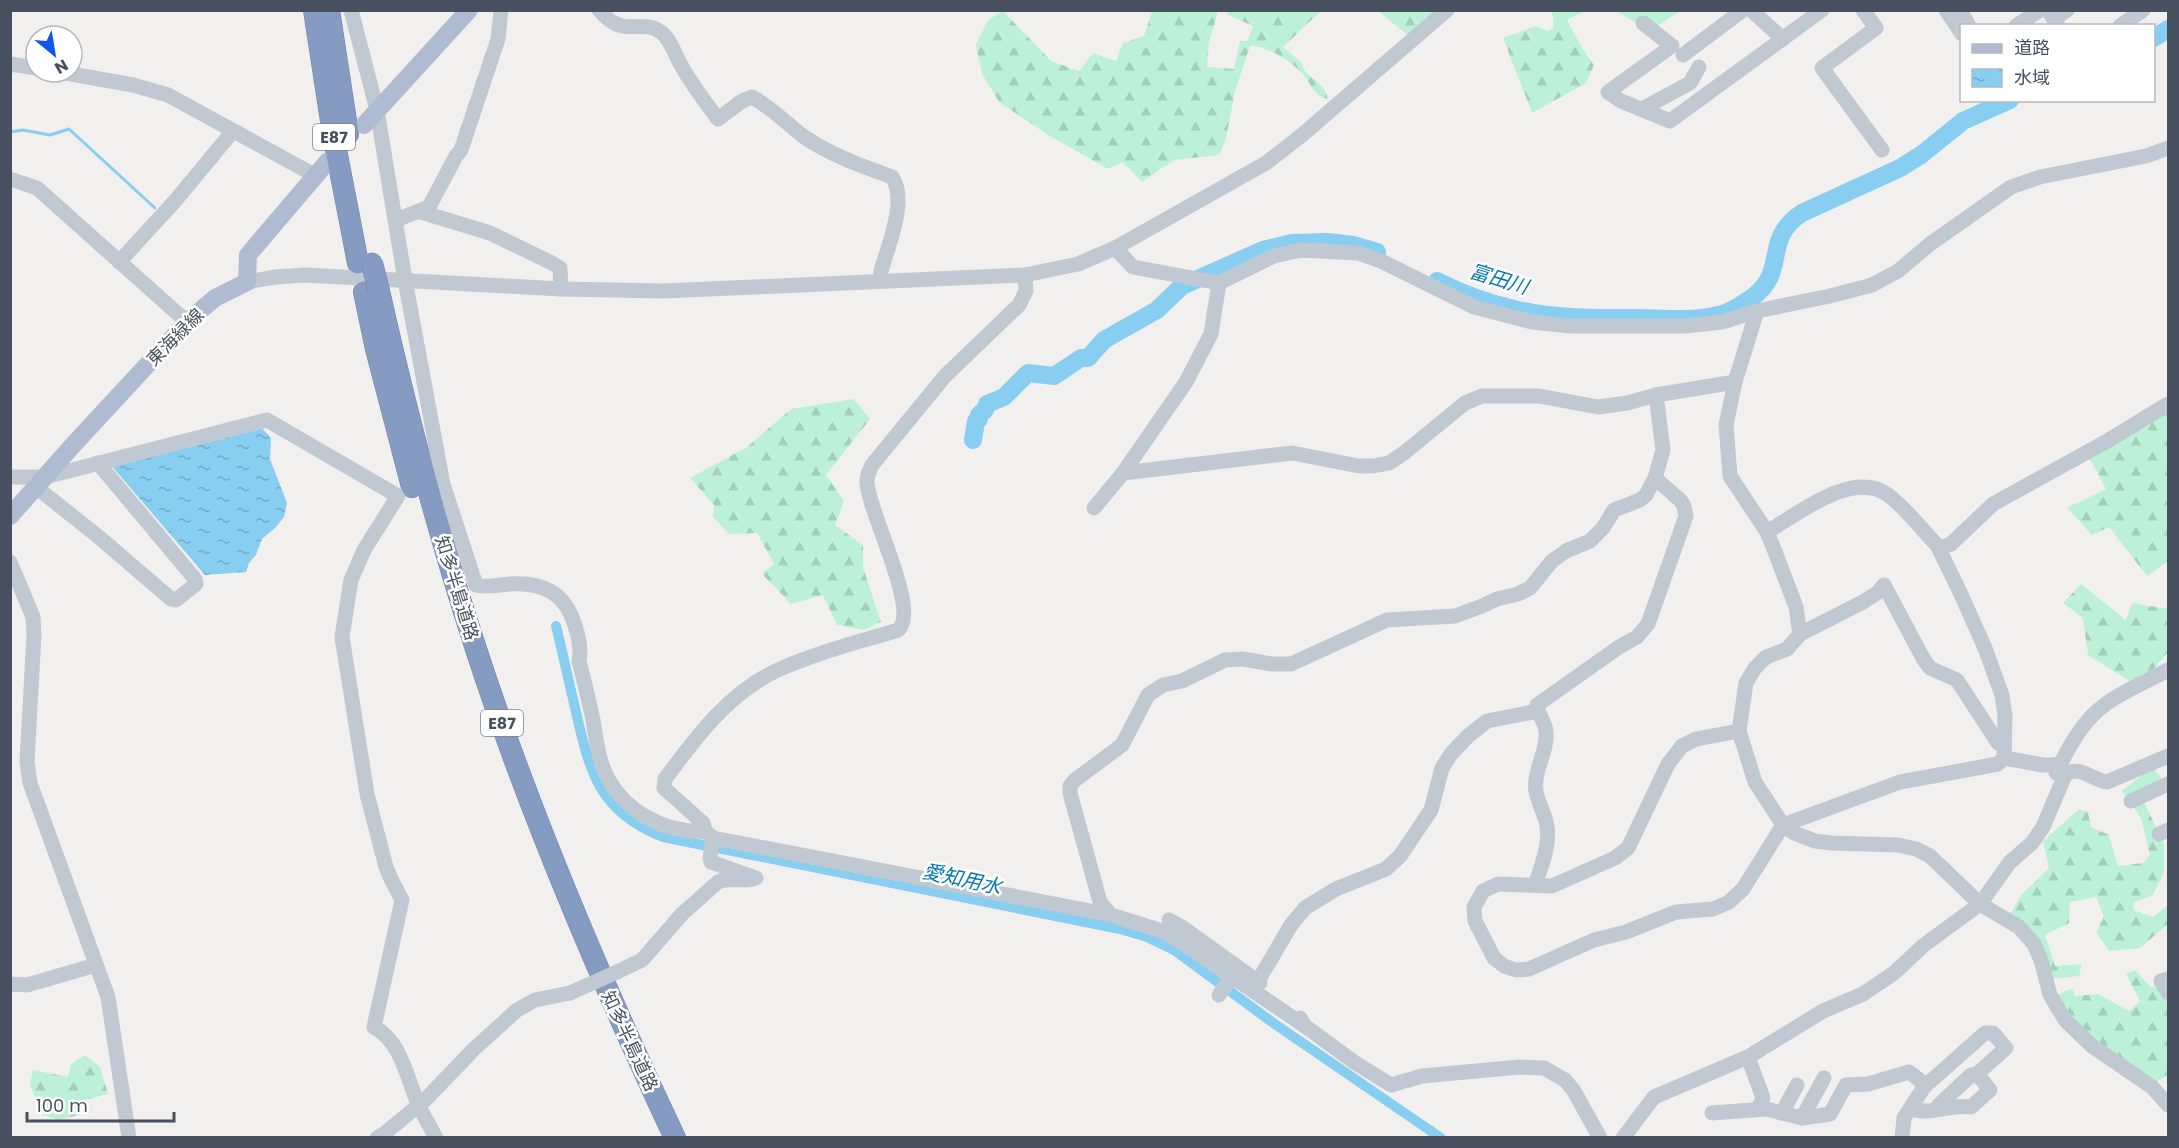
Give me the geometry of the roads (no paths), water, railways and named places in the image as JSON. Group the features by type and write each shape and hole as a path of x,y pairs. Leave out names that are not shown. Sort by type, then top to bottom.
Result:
{"highway":[{"name":"知多半島道路","path":"314,10 331,122 365,263 400,444 465,662 553,902 583,974 659,1137"},
{"name":"知多半島道路","path":"329,10 348,130 365,263"},
{"name":"知多半島道路","path":"371,292 475,646 516,765 549,854 592,958 675,1137"}],"main road":[{"path":"364,125 469,10"},
{"path":"247,282 248,255 328,161"},
{"name":"東海緑線","path":"10,516 187,322 215,298 247,282"}],"street":[{"path":"351,10 377,110 405,280 443,484 476,585 484,587 527,584 554,591 570,611 576,628 579,661 601,760 609,781 632,808 649,819 674,829 1111,915 1162,931 1191,948 1354,1062 1391,1084 1422,1076 1520,1067 1544,1068 1565,1080 1574,1091 1600,1137"},
{"path":"396,220 429,207 461,150 498,39 501,10"},
{"path":"599,10 608,21 616,26 650,27 662,33 696,90 718,119 742,101 752,97 804,137 838,157 892,177 897,184 899,202 880,280"},
{"path":"247,282 305,275 561,289 664,291 1025,275 1078,264 1115,248 1266,163 1302,135 1447,10"},
{"path":"1743,10 1608,92 1621,101 1670,121 1822,10"},
{"path":"1751,10 1783,39"},
{"path":"1863,10 1876,28 1822,68 1882,150"},
{"path":"1946,10 1960,31"},
{"path":"2019,24 2040,10"},
{"path":"2123,24 2143,10"},
{"path":"1642,23 1715,79 1719,85"},
{"path":"1642,110 1690,83 1699,67"},
{"path":"84,76 133,84 168,95 316,176"},
{"path":"119,262 175,201 233,131"},
{"path":"1115,248 1133,267 1219,283 1274,256 1301,250 1358,253 1381,261 1474,307 1532,322 1570,326 1685,326 1722,321 1872,285 1898,271 1930,244 2011,187 2040,177 2146,156 2169,148"},
{"path":"10,180 37,188 187,322"},
{"path":"421,212 490,233 552,263 560,268 561,289"},
{"path":"377,1137 385,1133 439,1087 474,1049 526,1004 553,995 570,993 642,960 681,914 718,882 724,879 749,881 756,878 711,862 709,835 703,823 663,788 665,779 698,735 740,694 779,669 898,630 903,626 905,618 899,584 868,491 868,473 945,376 1020,305 1026,291 1025,275"},
{"path":"1094,508 1123,473 1186,382 1211,334 1219,283"},
{"path":"1757,311 1735,382 1726,425 1730,476 1767,532 1796,607 1800,634"},
{"path":"1123,473 1292,453 1359,466 1373,466 1389,463 1466,403 1482,396 1539,396 1598,406 1627,403 1656,395 1735,382"},
{"path":"1111,915 1100,902 1070,786 1122,745 1148,695 1163,685 1182,681 1226,660 1243,659 1272,664 1291,664 1387,620 1455,616 1497,599 1526,591 1552,561 1566,551 1590,542 1614,510 1634,504 1646,495 1655,478 1664,450 1656,395"},
{"path":"1936,545 1943,547 1951,544 1993,504 2169,404"},
{"path":"10,477 41,482 98,463 267,420 398,496 364,550 351,580 342,637 367,794 386,867 402,900 374,1027 386,1035 394,1046 418,1105 436,1137"},
{"path":"41,482 100,538 171,599 176,600 196,584 195,579 98,463"},
{"path":"1534,885 1548,840 1547,826 1536,791 1536,771 1544,748 1546,731 1538,705 1619,647 1637,638 1648,624 1686,516 1681,501 1655,478"},
{"path":"1739,731 1696,739 1682,746 1668,764 1628,848 1615,858 1552,886 1498,884 1483,891 1474,908 1475,921 1494,958 1503,966 1516,970 1529,969 1594,940 1632,930 1676,912 1713,909 1729,902 1743,889 1783,825 1900,782 1998,764 2004,752 2005,716 2002,695 1968,609 1936,545 1888,495 1876,488 1856,486 1837,491 1767,532"},
{"path":"10,562 33,617 27,762 30,783 108,997 129,1137"},
{"path":"2169,670 2119,694 2096,710 2070,744 2061,763 2043,765 2004,752 1957,680 1930,668 1924,660 1884,585 1877,593 1863,602 1800,634 1787,649 1766,657 1746,683 1739,731 1755,782 1783,825 1794,833 1815,841 1898,845 1916,849 1930,856 1980,904 2019,927 2034,944 2041,960 2050,995 2064,1020 2092,1046 2152,1088 2169,1106"},
{"path":"1258,981 1291,925 1305,908 1336,890 1386,869 1400,856 1431,810 1442,768 1451,754 1468,736 1487,721 1538,711"},
{"path":"1623,1137 1654,1097 1748,1057 1822,1011 1871,989 1894,973 1924,945 1980,904 2010,862 2032,843 2043,827 2065,775 2074,770 2107,782 2169,756"},
{"path":"2055,765 2058,780 2062,782"},
{"path":"2131,801 2169,784"},
{"path":"1169,920 1258,981 1298,1015 1305,1026"},
{"path":"10,984 27,985 96,965"},
{"path":"1219,995 1232,976"},
{"path":"2169,979 2161,981 2169,993"},
{"path":"1902,1137 1904,1118 1926,1085 1985,1033 1993,1033 2006,1048 1977,1074 1971,1076 1938,1108"},
{"path":"1748,1057 1766,1108 1802,1118 1830,1114 1846,1085 1868,1084 1909,1072 1926,1085"},
{"path":"1911,1108 1919,1112 1957,1105 1971,1107 1990,1090 1977,1074"},
{"path":"1802,1118 1824,1078"},
{"path":"1782,1113 1797,1085"},
{"path":"1712,1113 1764,1097"}],"water":[{"path":"259,425 271,438 270,459 287,503 284,517 262,539 246,572 205,575 110,464"}],"waterway":[{"name":"富田川","path":"2155,37 2168,29"},
{"name":"富田川","path":"1437,281 1494,304 1545,315 1680,319 1722,314 1746,302 1764,286 1774,265 1782,233 1802,213 1900,168 1921,155 1963,121 2006,102"},
{"path":"10,132 23,130 50,135 69,129 155,208"},
{"name":"富田川","path":"973,440 976,421 987,404 1004,397 1028,373 1054,376 1081,358 1088,358 1104,340 1157,310 1182,286 1263,250 1292,243 1328,242 1353,245 1377,252"},
{"name":"愛知用水","path":"556,626 586,754 593,772 611,803 624,816 641,827 663,837 1120,929 1147,937 1174,950 1272,1022 1441,1138"}]}
